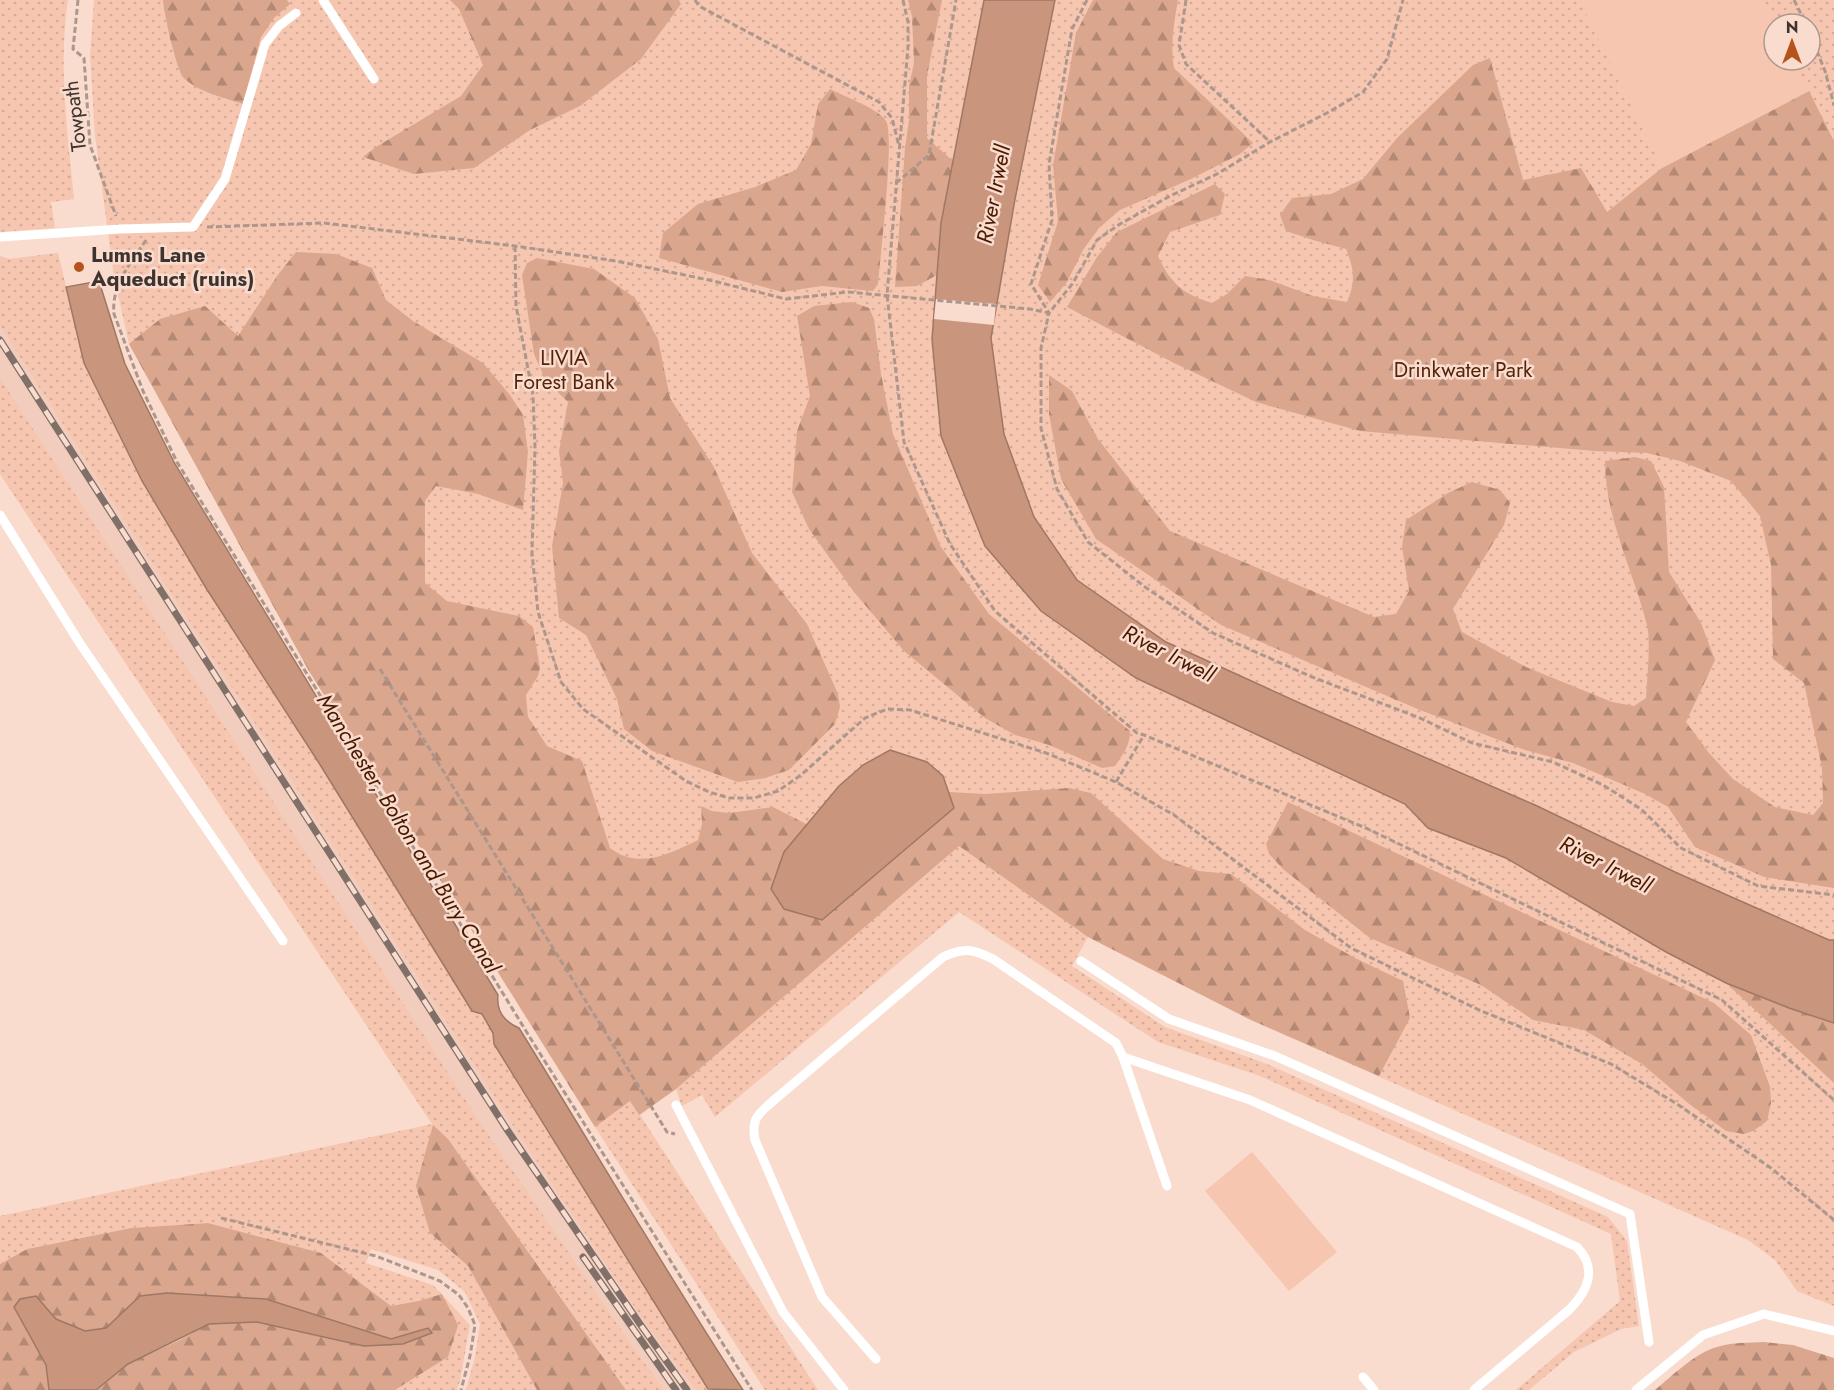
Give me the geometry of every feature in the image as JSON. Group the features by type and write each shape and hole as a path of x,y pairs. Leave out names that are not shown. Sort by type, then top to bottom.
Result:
{"lane":[{"path":"322,0 374,79"},
{"path":"0,237 120,229 194,227 225,179 265,44 279,26 296,13"},
{"path":"0,515 79,642 283,941"},
{"path":"876,1359 822,1297 755,1140 753,1128 757,1115 943,957 957,950 976,950 993,959 1116,1042 1167,1186"},
{"path":"1081,961 1168,1019 1275,1056 1630,1214 1649,1342"},
{"path":"1123,1057 1250,1100 1577,1247 1586,1256 1588,1267 1588,1281 1583,1295 1570,1309 1474,1390"},
{"path":"676,1105 783,1312 844,1390"},
{"path":"1636,1390 1703,1335 1764,1314 1834,1331"},
{"path":"1363,1377 1374,1390"}],"path":[{"name":"Towpath","path":"78,0 73,49 84,58 90,145 120,229"},
{"path":"695,0 699,6 879,102 892,118 899,148"},
{"path":"903,0 908,22 908,47 887,296 904,442 950,544 995,611 1137,733 1368,829 1722,1000 1834,1100"},
{"path":"896,183 929,155 956,0"},
{"path":"1049,313 1031,284 1052,220 1049,164 1072,29 1087,0"},
{"path":"1186,0 1179,45 1186,64 1270,142"},
{"path":"1403,0 1387,59 1363,92 1216,174 1170,196 1120,224 1097,240 1073,283 1049,313 1041,348 1041,428 1057,489 1088,542 1145,587 1213,633 1312,677 1420,718 1472,743 1553,762 1603,785 1641,809 1681,848 1758,886 1834,895"},
{"path":"1822,64 1834,105"},
{"path":"194,227 324,223 515,246 616,261 786,299 848,292 1030,309 1049,313"},
{"path":"153,228 118,283 113,303 114,314 143,391 177,462 522,1024 752,1390"},
{"path":"515,246 516,306 533,395 535,447 532,553 538,612 561,682 584,709 686,781 729,798 754,798 778,791 801,775 865,718 887,709 910,710 1046,753 1116,782 1174,815 1352,948 1479,1010 1611,1064 1677,1104 1771,1168 1834,1220"},
{"path":"380,669 667,1132 694,1139"},
{"path":"1116,782 1144,735"},
{"path":"221,1218 376,1256 440,1281 459,1295 468,1308 475,1325 461,1390"}],"shaded area":[{"path":"58,253 84,363 206,588 319,763 472,1011 482,1014 494,1044 709,1390 626,1390 433,1125 0,474 0,256 9,259"}],"green space":[{"path":"0,0 68,0 64,75 74,199 51,202 55,228 0,232"},
{"name":"LIVIA Forest Bank","path":"94,0 984,0 941,223 932,339 941,436 1136,678 1405,804 1428,828 1506,858 1666,952 1834,1023 1834,1306 1797,1291 1775,1260 1748,1240 1251,1020 1088,937 1072,966 1165,1027 1267,1064 1608,1217 1627,1241 1639,1326 1621,1329 1574,1352 1529,1390 1516,1390 1620,1301 1611,1234 1260,1076 1158,1042 959,912 715,1117 702,1095 682,1106 676,1089 640,1115 818,1390 765,1390 595,1127 309,671 129,344 114,277 95,136 90,56"},
{"path":"163,0 287,0 290,4 274,18 261,37 243,104 203,91 183,77 174,52"},
{"path":"450,0 679,0 681,4 641,59 580,106 530,130 474,168 414,174 363,157 461,96 483,65 459,9"},
{"path":"908,0 942,0 927,76 927,138 953,161 941,223 937,275 917,286 895,287 909,120 909,86 914,63 912,17"},
{"name":"Drinkwater Park","path":"1055,0 1834,0 1834,940 1829,940 1677,873 1535,805 1304,705 1166,642 1077,580 1034,517 1004,434 991,338 1015,199"},
{"path":"1093,0 1178,0 1172,42 1174,68 1253,143 1240,154 1191,179 1120,210 1099,228 1083,250 1067,282 1050,302 1038,285 1058,221 1053,165 1076,33"},
{"path":"1579,0 1763,0 1769,12 1762,12 1762,72 1799,72 1809,91 1662,168"},
{"path":"1490,58 1523,180 1581,168 1607,212 1662,168 1809,91 1834,141 1834,888 1764,877 1695,847 1668,807 1645,794 1573,763 1525,750 1420,710 1221,625 1096,539 1061,479 1049,414 1049,375 1072,391 1098,439 1170,531 1374,617 1396,614 1409,591 1402,547 1406,520 1448,493 1472,482 1500,490 1510,503 1504,525 1453,609 1462,632 1526,667 1612,702 1634,706 1646,698 1649,640 1647,625 1610,503 1605,461 1635,457 1651,461 1664,487 1669,572 1701,623 1715,660 1686,722 1709,753 1733,779 1775,807 1813,815 1823,803 1822,768 1804,683 1773,659 1771,565 1760,516 1731,481 1680,461 1647,453 1595,451 1360,431 1256,402 1174,363 1067,307 1097,257 1117,232 1215,184 1225,194 1220,215 1170,232 1158,256 1168,274 1179,287 1193,296 1212,303 1227,294 1245,276 1269,280 1313,296 1347,302 1352,288 1353,275 1346,249 1286,231 1280,215 1292,198 1331,194 1363,179 1397,138 1473,65"},
{"path":"830,89 861,103 886,121 889,149 888,173 878,284 873,291 822,286 782,292 659,258 663,233 698,204 755,187 796,170 811,144 818,104"},
{"path":"296,252 336,254 372,268 386,300 413,321 483,363 510,395 523,415 528,452 523,510 478,494 436,486 425,501 425,583 447,601 519,616 533,627 540,668 538,676 526,695 528,717 547,746 582,761 610,848 621,855 632,858 654,858 698,840 702,824 701,806 712,811 729,813 773,807 808,825 784,852 954,808 949,792 985,794 1069,788 1091,793 1163,859 1199,871 1231,874 1305,930 1403,981 1410,1018 1379,1076 1251,1020 1088,937 959,846 676,1089 639,1115 630,1101 595,1127 309,671 129,344 160,319 205,306 238,336 277,276"},
{"path":"58,253 84,363 206,588 319,763 472,1011 482,1014 493,1033 494,1044 709,1390 696,1390 644,1321 514,1127 0,326 0,256 9,259"},
{"path":"537,258 594,269 635,298 658,339 670,398 714,467 752,553 807,624 838,694 840,707 835,724 789,770 765,778 738,782 652,751 624,729 617,699 586,635 559,618 552,546 563,483 559,451 568,402 546,381 534,354 522,275 527,263"},
{"path":"852,302 869,308 874,319 881,374 893,434 941,547 989,614 1130,731 1127,746 1115,766 1102,768 1049,745 1015,735 985,718 904,651 854,592 809,529 792,492 797,431 810,396 797,316 814,306"},
{"path":"0,378 477,1118 664,1390 626,1390 448,1139 430,1233 468,1266 537,1390 466,1390 475,1357 480,1324 465,1292 438,1270 371,1249 366,1263 433,1285 441,1294 391,1306 321,1253 208,1223 131,1228 27,1249 0,1264 0,1216 432,1124 0,474"},
{"path":"1288,802 1714,1003 1751,1035 1770,1087 1771,1103 1767,1121 1753,1131 1744,1134 1726,1131 1688,1103 1642,1064 1584,1030 1533,1020 1481,985 1370,938 1284,870 1269,854 1266,844"},
{"path":"1726,983 1834,1023 1834,1083"},
{"path":"433,1125 448,1139 626,1390 537,1390 468,1266 430,1233 416,1186"},
{"path":"1252,1152 1337,1252 1289,1291 1205,1191"},
{"path":"208,1223 321,1253 391,1306 442,1294 458,1325 448,1357 395,1390 96,1390 128,1364 209,1324 257,1322 364,1346 403,1344 428,1329 391,1339 266,1299 167,1293 140,1296 106,1328 85,1331 56,1319 43,1306 14,1307 46,1365 49,1390 0,1390 0,1264 27,1249 131,1228"},
{"path":"442,1295 470,1325 457,1390 395,1390 448,1357"},
{"path":"1764,1342 1793,1345 1834,1358 1834,1390 1655,1390 1700,1354 1709,1350 1729,1344"}],"water":[{"name":"River Irwell","path":"984,0 1055,0 1015,199 991,338 1004,434 1034,517 1077,580 1166,642 1304,705 1535,805 1677,873 1829,940 1834,940 1834,1023 1726,983 1666,952 1506,858 1428,828 1405,804 1136,678 1041,611 985,546 941,436 932,339 941,223"},
{"path":"99,281 125,364 175,464 498,995 498,1006 502,1016 519,1028 743,1390 708,1389 494,1044 493,1033 482,1014 472,1011 319,763 206,588 142,481 84,363 66,287"},
{"path":"890,750 927,762 943,776 954,808 822,920 784,909 771,889 784,852 839,786 863,765"},
{"path":"167,1293 266,1299 391,1339 428,1328 432,1333 403,1344 364,1346 257,1322 209,1324 128,1364 96,1390 49,1390 46,1365 14,1307 20,1299 36,1296 56,1319 85,1331 106,1328 140,1296"}],"pier":[{"path":"936,299 996,304 994,325 934,319"}],"railway":[{"path":"0,340 508,1131 687,1390"},
{"path":"583,1257 676,1390"}],"place":[{"name":"Lumns Lane Aqueduct (ruins)","path":"79,267"}],"water label":[{"name":"Manchester, Bolton and Bury Canal","path":"409,833"}]}
